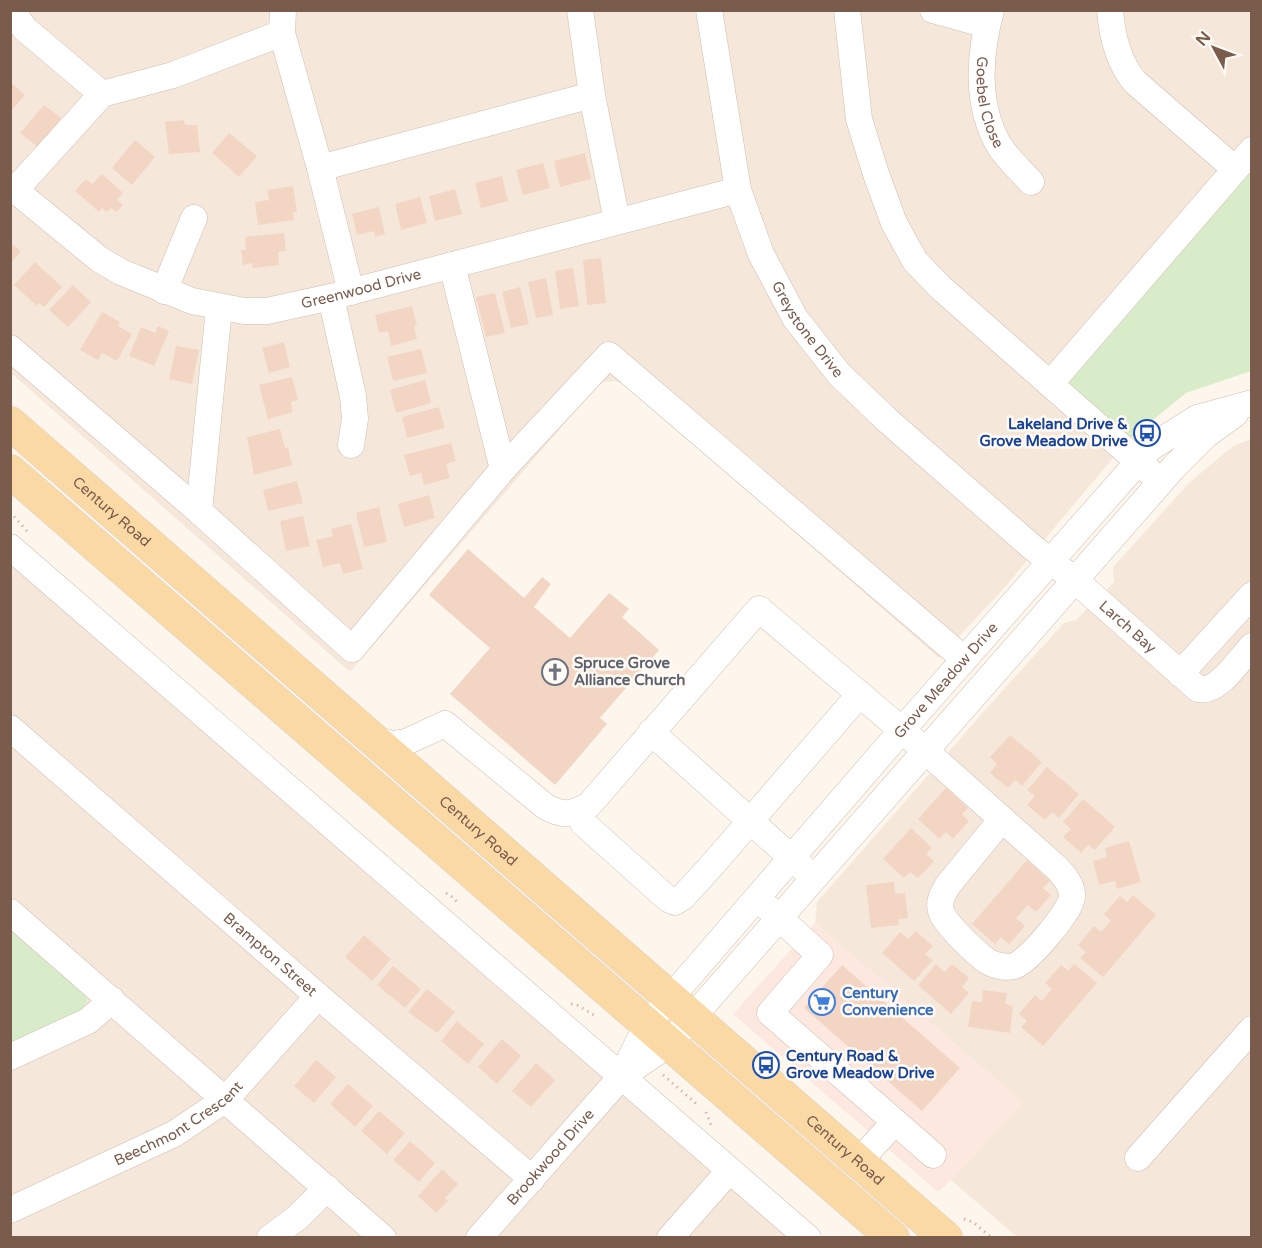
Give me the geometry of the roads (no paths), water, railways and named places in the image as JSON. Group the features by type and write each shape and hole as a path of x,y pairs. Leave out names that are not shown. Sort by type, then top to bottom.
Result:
{"main road":[{"name":"Century Road","path":"10,423 946,1238"},
{"path":"10,471 892,1238"}],"street":[{"path":"11,10 25,29 102,94"},
{"path":"580,10 592,94 617,221"},
{"name":"Greystone Drive","path":"709,10 738,190 761,254 795,318 839,374 887,420 1075,580"},
{"path":"847,10 859,120 894,223 915,261 941,288 1161,481"},
{"path":"933,10 989,18"},
{"path":"1050,384 1243,159 1135,82 1126,72 1114,43 1110,10"},
{"name":"Goebel Close","path":"989,18 980,68 988,123 1001,148 1031,182"},
{"path":"13,188 102,94 173,75 283,22 320,168 341,294 355,419 351,445"},
{"path":"320,168 592,94"},
{"name":"Greenwood Drive","path":"13,188 99,259 121,272 192,301 244,311 267,311 341,294 738,190"},
{"path":"164,291 194,218"},
{"path":"452,265 503,469"},
{"path":"199,511 219,308"},
{"path":"10,348 199,511 352,649 503,469 609,355 964,659"},
{"name":"Grove Meadow Drive","path":"682,1007 756,898 1150,448 1197,418 1251,403"},
{"name":"Grove Meadow Drive","path":"682,1007 779,918 1161,481 1206,435 1251,403"},
{"path":"10,547 808,1238"},
{"name":"Larch Bay","path":"1075,580 1198,689 1204,691 1216,687 1251,646"},
{"path":"1180,674 1251,595"},
{"path":"374,739 393,744 406,742 445,724 546,807 567,815 578,812 589,805 759,609 902,730 924,750 1002,819 1058,869 1069,882 1072,896 1068,910 1027,958 1014,966 1000,966 987,961 950,926 940,910 941,897 948,885 1002,819"},
{"path":"578,812 583,823 668,899 675,902 683,897 751,821 860,694"},
{"name":"Brampton Street","path":"10,728 532,1179"},
{"path":"651,732 814,878"},
{"path":"756,898 820,955 770,1013 933,1155"},
{"path":"10,912 383,1238"},
{"name":"Beechmont Crescent","path":"10,1210 174,1134 226,1099 318,996"},
{"path":"10,1057 88,1021 112,1000"},
{"name":"Brookwood Drive","path":"479,1238 682,1007"},
{"path":"1138,1158 1251,1029"},
{"path":"859,1161 895,1122"},
{"path":"670,1238 729,1171"},
{"path":"270,1238 298,1217 327,1188"}],"place":[{"name":"Lakeland Drive & Grove Meadow Drive","path":"1147,433"},
{"name":"Spruce Grove Alliance Church","path":"555,672"},
{"name":"Century Convenience","path":"822,1002"},
{"name":"Century Road & Grove Meadow Drive","path":"766,1065"}]}
